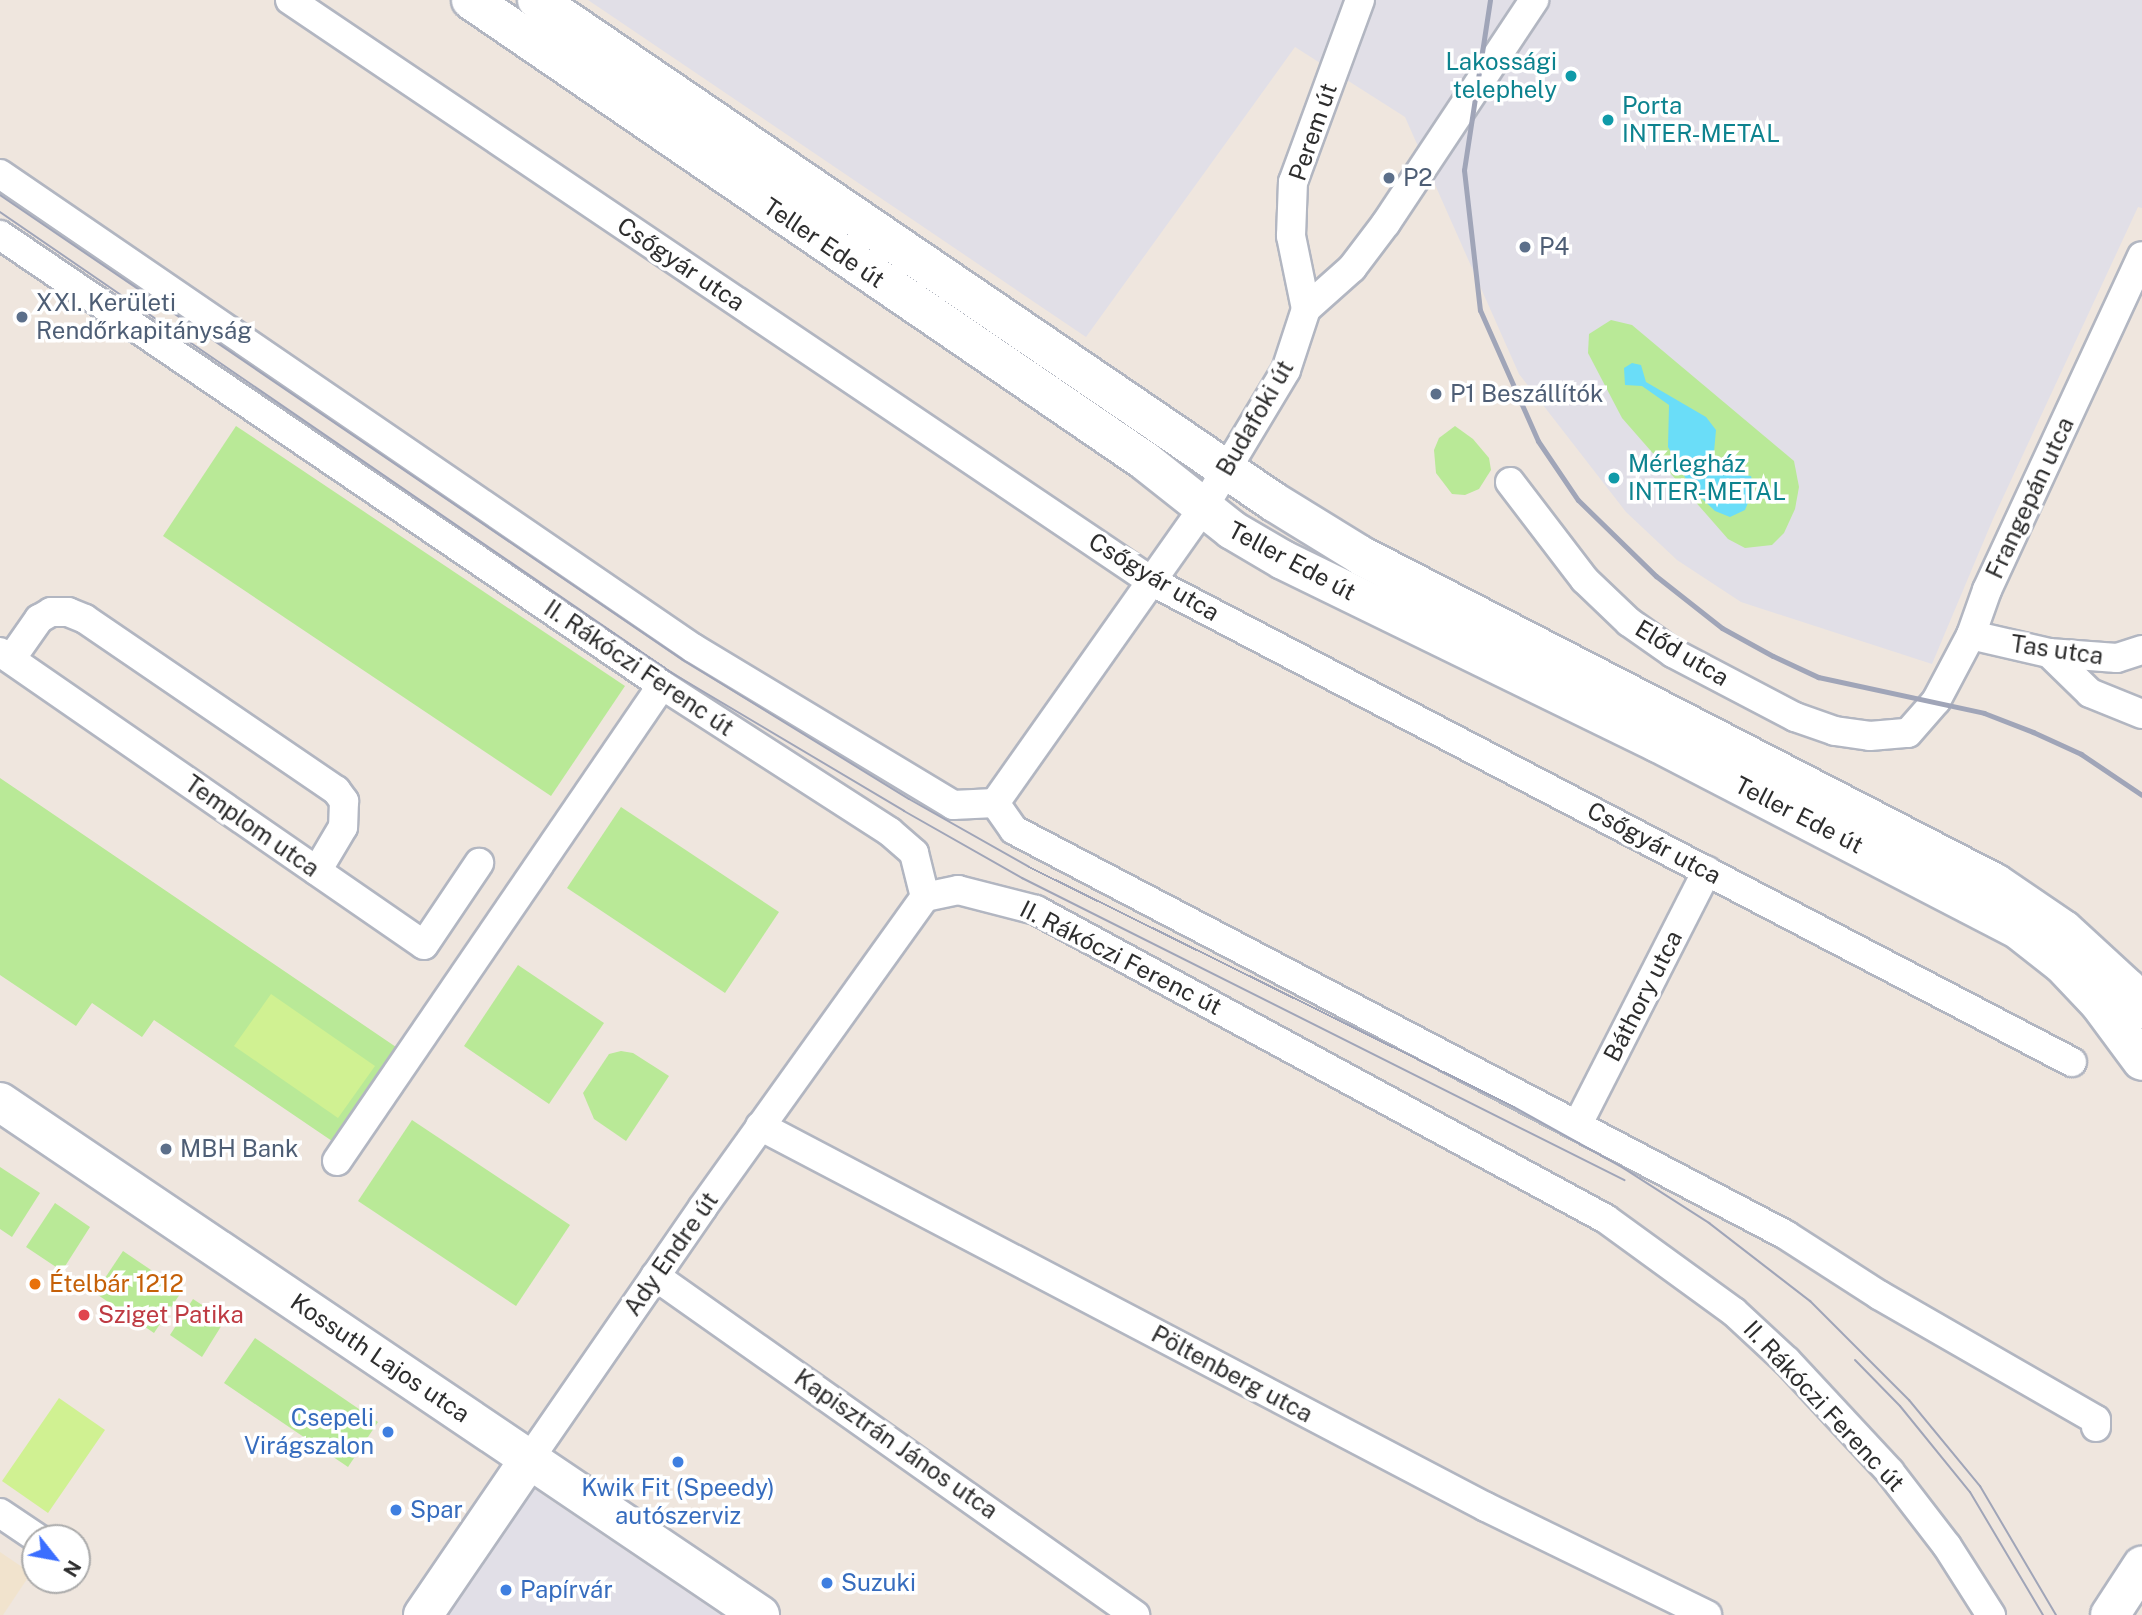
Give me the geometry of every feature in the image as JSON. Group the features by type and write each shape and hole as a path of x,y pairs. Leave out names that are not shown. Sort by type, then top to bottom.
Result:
{"main road":[{"name":"Teller Ede út","path":"471,0 1145,461 1202,510 1283,560 1982,909 2062,964 2142,1061"},
{"name":"Teller Ede út","path":"537,0 1225,470 1360,555 1995,883 2064,930 2127,988 2142,1009"},
{"name":"Kossuth Lajos utca","path":"0,1102 760,1615"},
{"name":"Ady Endre út","path":"423,1615 530,1458"},
{"path":"2110,1615 2142,1566"}],"street":[{"name":"Csőgyár utca","path":"290,0 1151,581 2072,1062"},
{"name":"Perem út","path":"1306,309 1291,236 1293,182 1360,0"},
{"path":"1306,309 1352,268 1386,223 1534,0"},
{"name":"II. Rákóczi Ferenc út","path":"0,174 693,648 953,805 995,803"},
{"name":"II. Rákóczi Ferenc út","path":"0,235 662,685 890,832 914,853 925,897 958,890 1035,910 1523,1171 1671,1264 1734,1312 1851,1428 1947,1546 1991,1615"},
{"name":"Frangepán utca","path":"1908,733 1936,701 1971,635 1987,590 2142,256"},
{"name":"Budafoki út","path":"995,803 1202,510 1286,370 1306,309"},
{"name":"Előd utca","path":"1510,481 1586,580 1629,621 1672,653 1795,717 1835,731 1870,736 1908,733"},
{"path":"5,655 39,619 51,612 68,612 335,790 344,801 344,827 317,871"},
{"name":"Tas utca","path":"1971,635 2049,653 2117,658 2142,650"},
{"path":"2049,653 2090,693 2142,714"},
{"name":"Templom utca","path":"5,655 424,945 479,863"},
{"path":"337,1161 662,685"},
{"path":"995,803 1014,830 1579,1122 1786,1235 1879,1295 2096,1420 2095,1427"},
{"name":"Báthory utca","path":"1579,1122 1707,871"},
{"name":"Ady Endre út","path":"530,1458 760,1126 925,897"},
{"name":"Pöltenberg utca","path":"760,1126 1486,1507 1707,1615"},
{"name":"Kapisztrán János utca","path":"656,1276 1135,1615"},
{"path":"0,1513 21,1527"}],"shaded area":[{"path":"588,0 2142,0 2142,208 2138,207 1993,519 1932,664 1741,602 1677,560 1626,512 1519,374 1405,117 1295,47 1086,337"},
{"path":"521,1480 721,1615 424,1615"},
{"path":"0,1552 21,1566 21,1588 3,1615 0,1615"}],"green space":[{"path":"1611,320 1632,325 1794,461 1799,487 1795,509 1784,533 1772,545 1745,548 1728,539 1622,418 1588,353 1589,334"},
{"path":"236,426 625,686 551,796 163,536"},
{"path":"1455,426 1473,439 1489,458 1491,470 1479,489 1465,495 1452,494 1436,473 1434,450 1439,438"},
{"path":"0,778 396,1047 332,1141 154,1020 142,1037 92,1003 76,1026 0,975"},
{"path":"621,807 779,912 725,993 567,888"},
{"path":"518,965 604,1023 549,1104 464,1046"},
{"path":"271,994 375,1066 338,1118 234,1046"},
{"path":"621,1051 633,1053 669,1076 626,1141 594,1119 583,1093 609,1054"},
{"path":"412,1120 570,1225 516,1306 358,1201"},
{"path":"0,1167 40,1193 12,1237 0,1229"},
{"path":"55,1203 90,1227 62,1271 26,1247"},
{"path":"123,1251 182,1291 154,1333 95,1293"},
{"path":"193,1299 225,1320 202,1357 170,1335"},
{"path":"255,1338 378,1422 348,1467 224,1383"},
{"path":"59,1398 105,1430 48,1513 2,1481"}],"water":[{"path":"1632,363 1641,365 1646,382 1706,417 1716,430 1713,463 1724,473 1751,476 1754,488 1745,510 1730,517 1715,511 1691,488 1668,447 1669,405 1642,386 1625,385 1624,368"}],"tram line":[{"path":"0,195 683,660 909,799 1029,867 1514,1107 1620,1166 1709,1223 1810,1301 1909,1400 1980,1486 2056,1615"},
{"path":"0,212 672,673 1022,878 1624,1180"},
{"path":"1855,1360 1900,1406 1970,1492 2043,1615"}],"railway":[{"path":"1490,0 1464,170 1480,310 1538,441 1578,500 1656,576 1722,628 1773,656 1818,677 1984,713 2081,754 2142,795"}],"place":[{"name":"Lakossági telephely","path":"1571,76"},
{"name":"Porta INTER-METAL","path":"1608,120"},
{"name":"P2","path":"1389,178"},
{"name":"P4","path":"1525,247"},
{"name":"XXI. Kerületi Rendőrkapitányság","path":"22,317"},
{"name":"P1 Beszállítók","path":"1436,394"},
{"name":"Mérlegház INTER-METAL","path":"1614,478"},
{"name":"MBH Bank","path":"166,1149"},
{"name":"Ételbár 1212","path":"35,1284"},
{"name":"Sziget Patika","path":"84,1315"},
{"name":"Csepeli Virágszalon","path":"388,1432"},
{"name":"Kwik Fit (Speedy) autószerviz","path":"678,1462"},
{"name":"Spar","path":"396,1510"},
{"name":"Suzuki","path":"827,1583"},
{"name":"Papírvár","path":"506,1590"}]}
